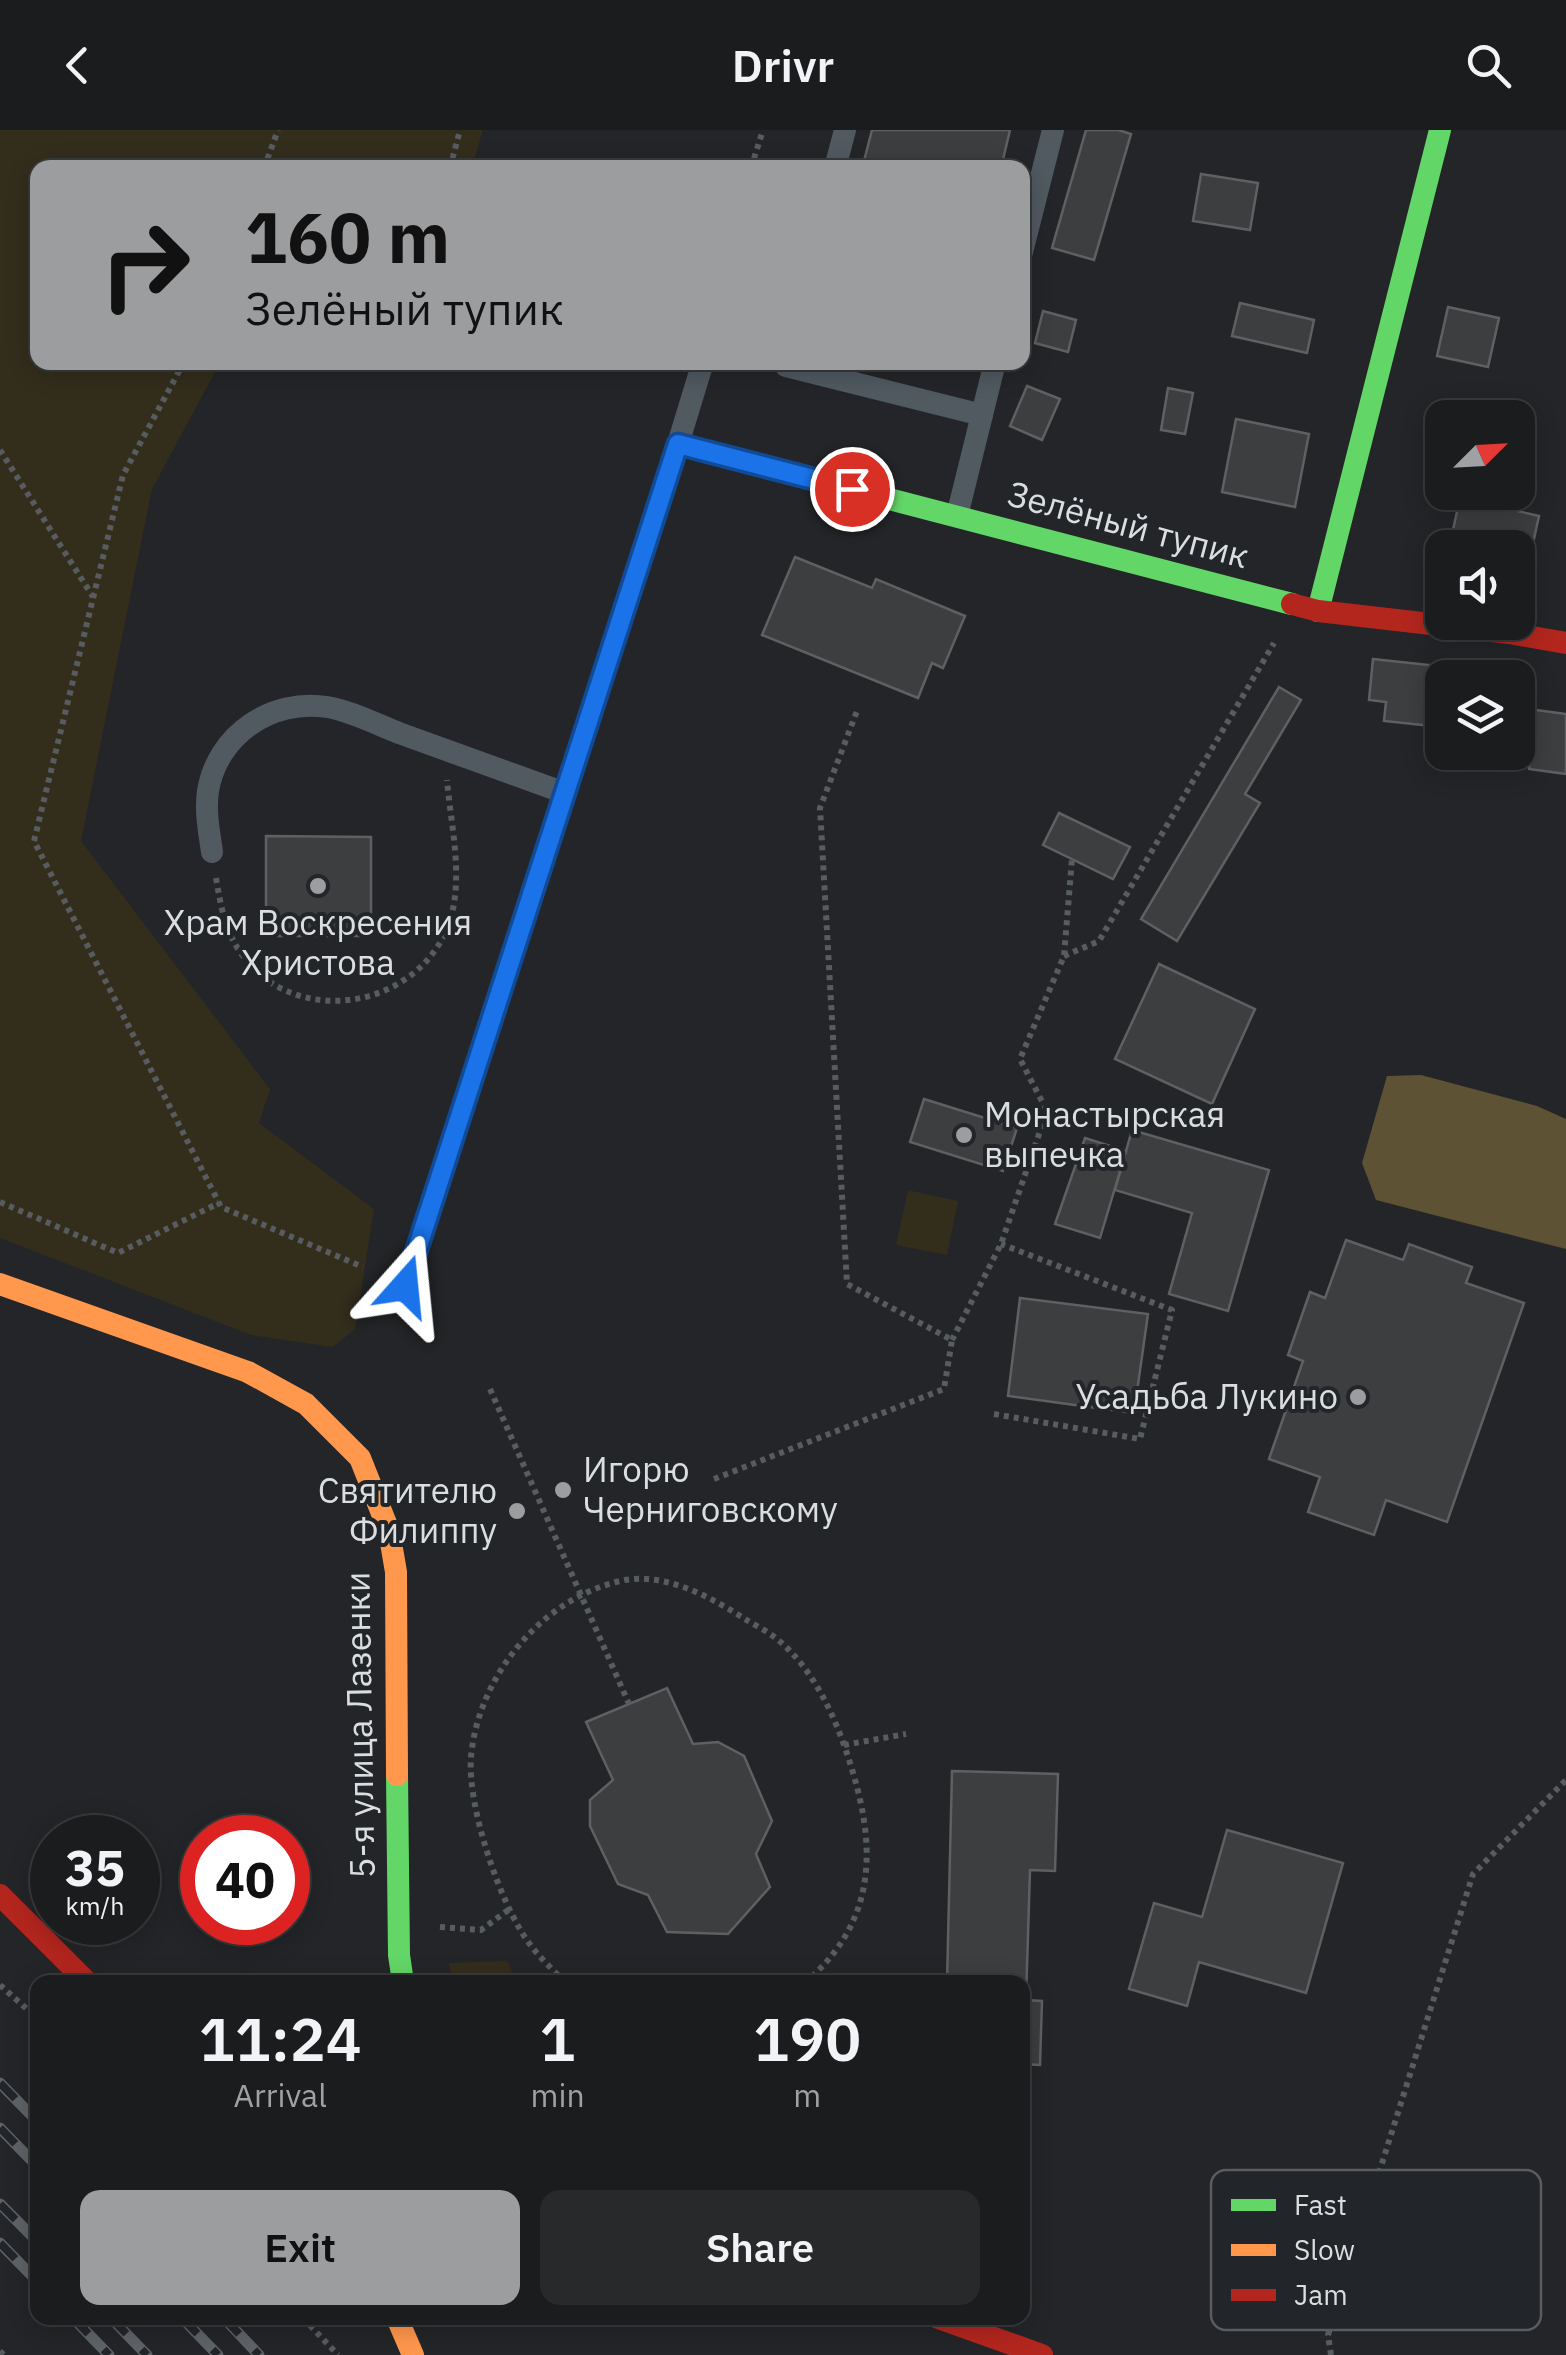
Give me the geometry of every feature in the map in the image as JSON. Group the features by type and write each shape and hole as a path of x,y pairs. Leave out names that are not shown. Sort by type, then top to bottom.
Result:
{"street":[{"path":"1307,608 1440,130"},
{"path":"405,1286 678,444"},
{"name":"Зелёный тупик","path":"678,444 1307,608 1566,643"},
{"name":"5-я улица Лазенки","path":"0,1284 248,1372 306,1404 360,1458 389,1531 396,1572 397,1876 403,1975"},
{"path":"0,1895 80,1975"},
{"path":"400,2325 413,2355"},
{"path":"958,2325 1042,2355"}],"lane":[{"path":"838,160 845,130"},
{"path":"1030,221 1053,130"},
{"path":"678,444 701,370"},
{"path":"802,370 982,415"},
{"path":"956,516 993,370"},
{"path":"212,852 206,811 215,766 243,729 284,708 330,708 565,793"}],"path":[{"path":"267,160 278,130"},
{"path":"452,160 460,130"},
{"path":"754,160 763,130"},
{"path":"180,370 123,475 34,841 221,1207 362,1268"},
{"path":"0,450 93,597"},
{"path":"1064,956 1098,941 1307,608"},
{"path":"857,711 820,808 847,1284 952,1340"},
{"path":"212,852 221,912 230,937 245,960 265,978 288,991 326,1001 366,998 391,989 432,955 454,906 456,880 444,749"},
{"path":"714,1479 944,1389 952,1340 1000,1244 1047,1111 1020,1059 1064,956 1072,859"},
{"path":"0,1202 118,1252 219,1202"},
{"path":"994,1414 1140,1439 1172,1310 1000,1244"},
{"path":"490,1389 630,1704"},
{"path":"559,1975 528,1942 479,1830 471,1759 484,1699 513,1652 548,1616 582,1595 628,1580 684,1585 778,1640 814,1682 844,1745 866,1821 867,1885 851,1931 814,1975"},
{"path":"844,1745 906,1734"},
{"path":"1380,2170 1473,1874 1566,1780"},
{"path":"432,1927 481,1930 511,1908"},
{"path":"0,1985 30,2013"},
{"path":"310,2325 338,2355"},
{"path":"1330,2330 1330,2355"}],"shaded area":[{"path":"0,130 483,130 474,160 30,160 30,370 216,370 152,489 81,841 270,1089 259,1123 374,1209 355,1329 333,1347 251,1335 0,1238"},
{"path":"1421,1075 1537,1106 1566,1119 1566,1249 1376,1200 1362,1163 1387,1076"},
{"path":"908,1190 958,1201 947,1255 896,1245"},
{"path":"507,1961 514,1975 451,1975 449,1963"}],"building":[{"path":"872,130 1010,130 1003,160 864,160"},
{"path":"1086,130 1131,134 1094,260 1052,248"},
{"path":"1201,174 1258,183 1250,230 1193,221"},
{"path":"1240,303 1314,320 1307,353 1232,336"},
{"path":"1448,307 1499,318 1488,367 1437,356"},
{"path":"1043,311 1076,320 1068,352 1035,343"},
{"path":"1027,386 1060,399 1042,440 1010,426"},
{"path":"1168,388 1193,393 1185,434 1161,430"},
{"path":"1236,419 1309,434 1295,507 1222,492"},
{"path":"1457,510 1513,510 1539,516 1535,534 1535,530 1453,530"},
{"path":"795,557 872,588 876,579 965,616 943,668 932,663 918,698 762,635"},
{"path":"1373,659 1425,665 1425,725 1384,721 1386,702 1369,700"},
{"path":"1279,687 1301,700 1245,794 1260,803 1177,941 1141,919"},
{"path":"1536,710 1566,714 1566,774 1535,770"},
{"path":"1059,813 1130,847 1113,879 1043,845"},
{"name":"Храм Воскресения Христова","path":"266,836 371,837 371,936 266,936"},
{"path":"1159,964 1255,1009 1212,1104 1115,1059"},
{"name":"Монастырская выпечка","path":"924,1099 1017,1128 1003,1171 910,1142"},
{"path":"1132,1130 1269,1170 1228,1311 1169,1294 1192,1213 1115,1190"},
{"path":"1085,1138 1126,1151 1100,1238 1055,1224"},
{"path":"1346,1240 1403,1260 1409,1244 1472,1267 1466,1283 1524,1303 1447,1522 1386,1500 1374,1535 1308,1512 1320,1477 1269,1459 1303,1361 1288,1355 1310,1292 1325,1298"},
{"path":"1020,1298 1148,1314 1134,1413 1008,1396"},
{"path":"667,1688 693,1744 718,1742 744,1756 772,1821 756,1854 770,1887 728,1934 667,1932 648,1895 618,1884 590,1826 590,1800 613,1780 586,1722"},
{"path":"952,1771 1058,1774 1055,1871 1030,1870 1027,1975 947,1975"},
{"path":"1227,1830 1343,1863 1306,1993 1199,1962 1187,2006 1129,1989 1154,1903 1202,1917"},
{"path":"1030,2000 1042,2001 1040,2065 1030,2064"}],"railway":[{"path":"0,2083 30,2114"},
{"path":"0,2128 30,2159"},
{"path":"0,2204 30,2234"},
{"path":"0,2243 30,2274"},
{"path":"80,2325 109,2355"},
{"path":"118,2325 147,2355"},
{"path":"189,2325 218,2355"},
{"path":"231,2325 259,2355"}],"traffic: fast":[{"path":"1318,611 1440,130"},
{"path":"631,589 678,444 1292,604"},
{"path":"397,1775 402,1975"}],"traffic: slow":[{"path":"405,1287 631,589"},
{"path":"0,1284 248,1372 306,1404 360,1458 389,1531 396,1572 397,1775"},
{"path":"400,2325 413,2355"}],"traffic: jam":[{"path":"1292,604 1318,611 1566,643"},
{"path":"0,1895 80,1975"},
{"path":"958,2325 1042,2355"}],"place":[{"name":"Храм Воскресения Христова","path":"318,886"},
{"name":"Монастырская выпечка","path":"964,1135"},
{"name":"Усадьба Лукино","path":"1358,1397"},
{"name":"Игорю Черниговскому","path":"563,1490"},
{"name":"Святителю Филиппу","path":"517,1511"}],"route":[{"path":"405,1286 678,444 852,489"}]}
